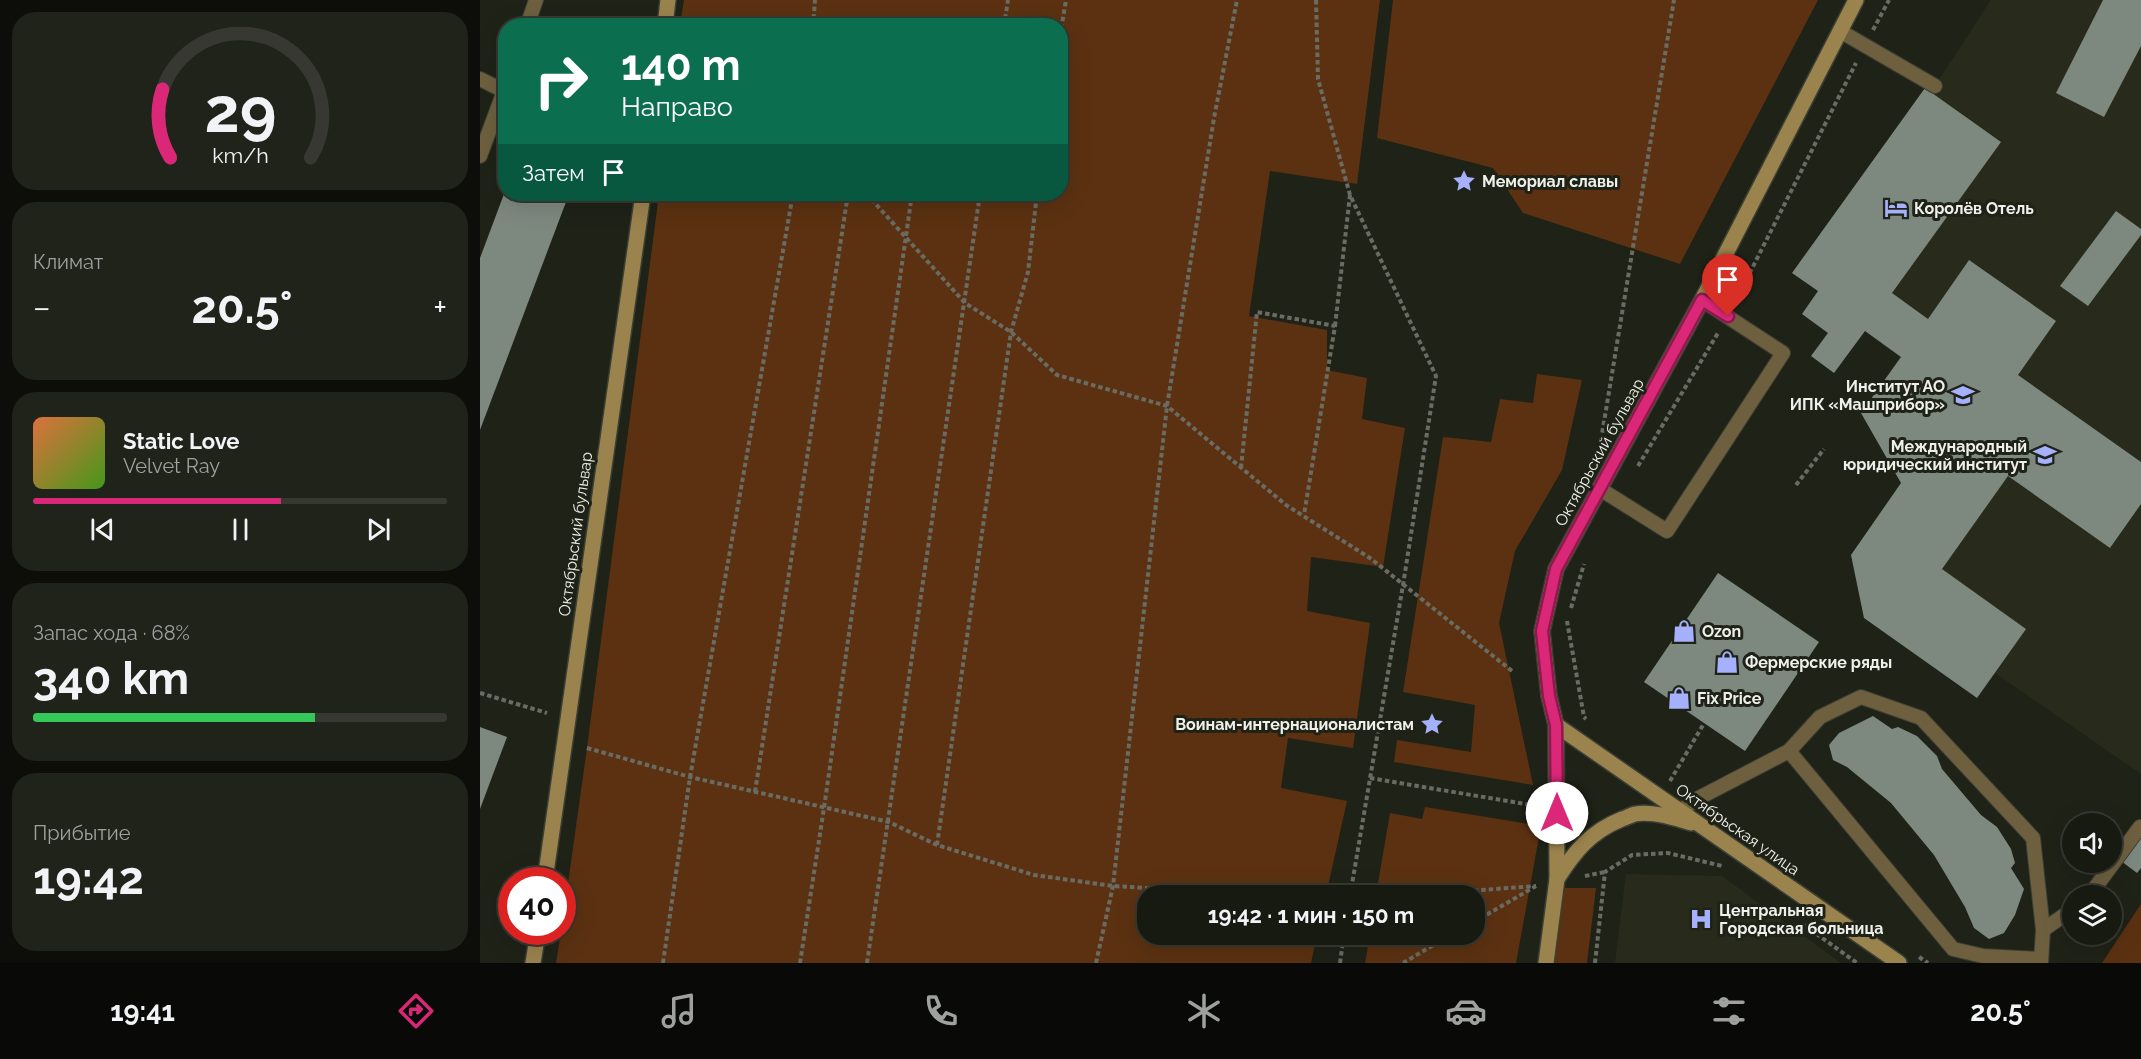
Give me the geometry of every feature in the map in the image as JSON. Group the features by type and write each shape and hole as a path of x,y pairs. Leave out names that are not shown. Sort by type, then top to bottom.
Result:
{"street":[{"path":"666,18 668,0"},
{"name":"Октябрьский бульвар","path":"1546,963 1557,879 1556,725 1549,696 1542,631 1556,569 1702,300 1856,0"},
{"name":"Октябрьский бульвар","path":"546,867 642,201"},
{"name":"Октябрьская улица","path":"1556,725 1899,963"},
{"path":"1557,879 1573,854 1591,836 1610,824 1636,814 1672,817 1704,828"},
{"path":"533,963 536,945"}],"lane":[{"path":"530,18 536,0"},
{"path":"1840,32 1935,86"},
{"path":"480,79 498,86"},
{"path":"480,156 498,108"},
{"path":"1600,489 1667,531 1783,353 1702,300"},
{"path":"1681,811 1695,800 1789,751 1820,717 1861,697 1921,718 2033,838 2043,930 2041,961 1983,956 1953,949 1789,751"},
{"path":"2097,885 2140,827"},
{"path":"2043,930 2062,917"}],"path":[{"path":"814,18 815,0"},
{"path":"1005,18 1008,0"},
{"path":"1063,18 1066,0"},
{"path":"1096,963 1113,886 1167,406 1214,118 1237,0"},
{"path":"1316,0 1318,79 1350,195 1436,376 1352,885"},
{"path":"1600,447 1674,0"},
{"path":"1636,470 1728,316 1889,0"},
{"path":"1304,516 1335,326 1350,195"},
{"path":"663,963 690,777 792,201"},
{"path":"755,792 847,201"},
{"path":"873,201 965,303 1011,332 1057,375 1167,406 1286,505 1370,558 1512,671"},
{"path":"800,963 911,201"},
{"path":"867,963 979,201"},
{"path":"937,845 1011,332 1028,272 1036,201"},
{"path":"1241,468 1257,312 1335,326"},
{"path":"1796,485 1824,449"},
{"path":"1584,717 1567,621 1587,554"},
{"path":"480,693 547,713"},
{"path":"1670,782 1703,725"},
{"path":"587,748 690,777 889,822 937,845 1034,875 1137,887"},
{"path":"1370,778 1539,807"},
{"path":"1585,876 1605,872 1632,855 1668,853 1722,867"},
{"path":"1595,963 1605,872"},
{"path":"1485,890 1537,886 1485,916"},
{"path":"1799,922 1857,963"},
{"path":"1340,963 1342,945"},
{"path":"1403,963 1433,945"}],"shaded area":[{"path":"684,0 1380,0 1357,184 1270,171 1249,316 1327,330 1327,370 1367,378 1362,419 1405,428 1383,567 1311,557 1307,611 1370,623 1353,748 1288,738 1281,788 1347,801 1328,885 1137,885 1137,945 1315,945 1311,963 556,963 559,945 576,945 576,867 570,867 658,201 1068,201 1068,18 681,18"},
{"path":"1393,0 1818,0 1680,264 1523,213 1493,168 1377,138"},
{"path":"1991,0 2141,0 2141,774 1995,673 1977,698 1864,618 1851,555 1901,483 1861,413 1900,357 1865,331 1834,373 1811,356 1827,333 1802,314 1818,291 1792,273 1925,88 1931,92"},
{"path":"1537,374 1582,380 1562,470 1515,551 1499,623 1533,785 1394,762 1397,740 1471,752 1475,705 1403,692 1443,437 1491,442 1500,399 1533,403"},
{"path":"1425,807 1541,826 1516,963 1365,963 1368,945 1485,945 1485,885 1378,885 1390,813 1422,819"},
{"name":"Центральная Городская больница","path":"1626,874 1722,876 1841,963 1615,963"},
{"path":"1564,888 1596,888 1587,963 1554,963"},
{"path":"2141,904 2141,963 2102,963 2114,945 2122,945 2122,933"}],"building":[{"path":"2103,0 2141,0 2141,46 2104,117 2056,93"},
{"path":"1925,88 2001,142 1892,293 1928,319 1969,260 2056,321 2018,375 2141,462 2141,504 2110,548 2008,476 1942,569 2026,629 1977,698 1864,618 1851,555 1901,483 1861,413 1901,357 1865,331 1834,373 1811,356 1828,333 1802,314 1818,291 1792,273"},
{"path":"501,201 566,201 480,430 480,258"},
{"path":"2116,211 2141,229 2141,235 2088,306 2060,286"},
{"name":"Фермерские ряды","path":"1718,573 1819,642 1745,751 1644,682"},
{"path":"1873,716 1892,729 1898,727 1917,736 1937,756 1942,769 1981,815 1997,827 2011,849 2015,863 2011,868 2024,889 2015,915 2004,933 1989,939 1974,928 1965,907 1934,855 1891,803 1847,767 1833,760 1829,745 1839,733"},
{"path":"480,727 507,737 480,809"},
{"path":"2141,833 2141,868 2137,873 2122,860"}],"place":[{"name":"Мемориал славы","path":"1464,181"},
{"name":"Королёв Отель","path":"1896,208"},
{"name":"Институт АО ИПК «Машприбор»","path":"1963,395"},
{"name":"Международный юридический институт","path":"2045,455"},
{"name":"Ozon","path":"1684,631"},
{"name":"Фермерские ряды","path":"1727,662"},
{"name":"Fix Price","path":"1679,698"},
{"name":"Воинам-интернационалистам","path":"1432,724"},
{"name":"Центральная Городская больница","path":"1701,919"}],"route":[{"path":"1557,813 1556,725 1549,696 1542,631 1556,569 1702,300 1728,316"}]}
